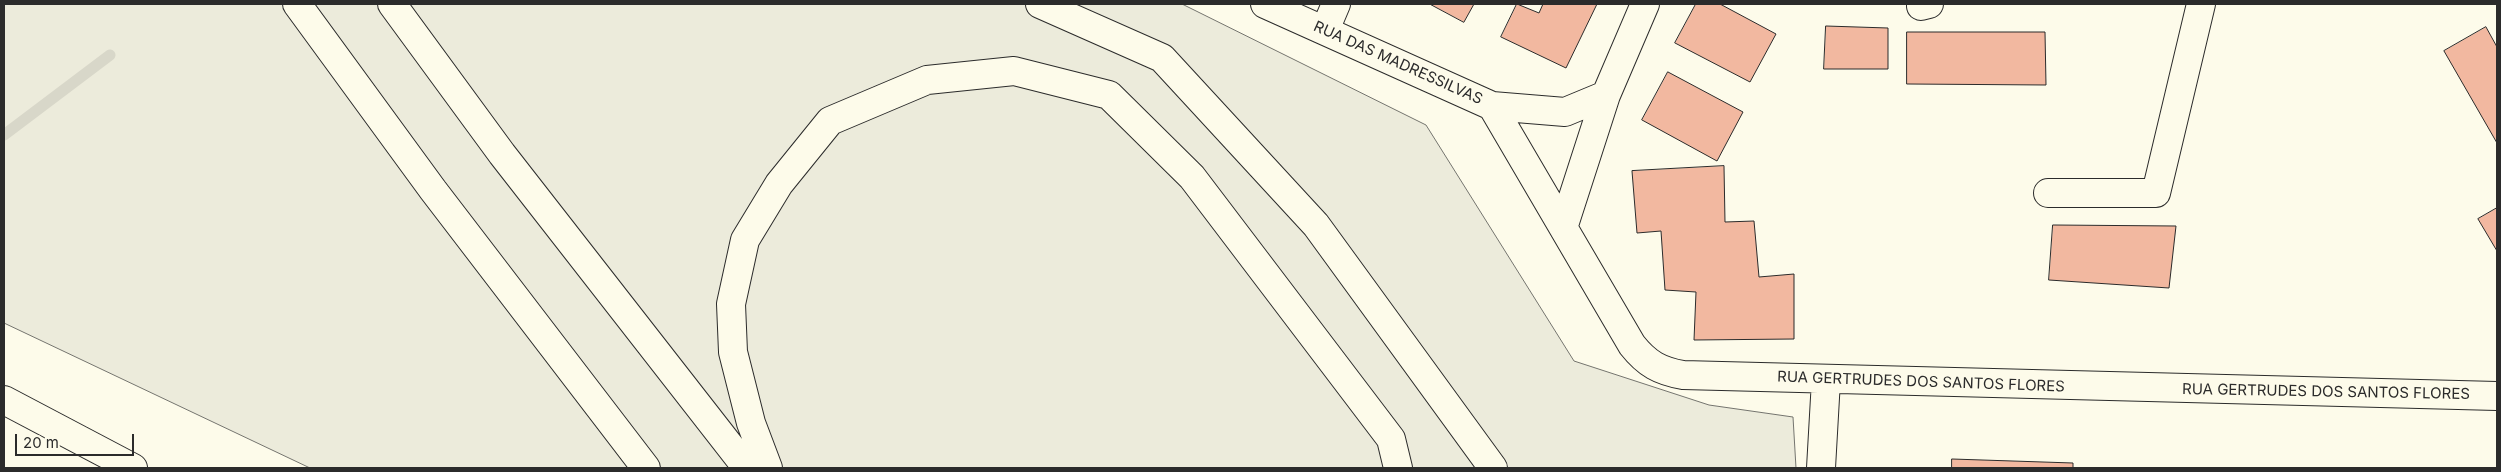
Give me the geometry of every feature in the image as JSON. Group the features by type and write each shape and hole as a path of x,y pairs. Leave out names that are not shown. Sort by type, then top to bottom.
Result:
{"main road":[{"path":"288,4 318,33"},
{"path":"296,4 428,182 646,468"},
{"path":"392,4 502,154 747,468"},
{"path":"1040,4 1162,58 1316,225 1492,468"},
{"name":"RUA DAS MADRESSILVAS","path":"1264,4 1492,106 1565,112 1606,95"},
{"path":"1325,30 1336,4"},
{"path":"1564,225 1606,95 1645,4"},
{"path":"2048,193 2156,193 2202,4"},
{"path":"768,468 751,423 733,352 731,304 745,240 769,200 779,184 830,121 927,80 1014,71 1109,95 1192,177 1391,439 1398,468"},
{"name":"RUA GERTRUDES DOS SANTOS FLORES","path":"1492,106 1564,225 1632,345 1644,360 1662,371 1683,375 1826,380 2497,396"},
{"path":"1821,468 1826,380"},
{"path":"4,400 133,468"}],"shaded area":[{"path":"4,4 1182,4 1426,125 1574,361 1709,405 1793,417 1796,468 310,468 4,323"}],"building":[{"path":"1430,4 1474,4 1464,22"},
{"path":"1517,4 1539,13 1543,4 1597,4 1566,68 1501,37"},
{"path":"1696,4 1720,4 1776,34 1750,82 1675,43"},
{"path":"1826,26 1888,28 1888,69 1824,69"},
{"path":"2486,27 2497,47 2497,143 2444,51"},
{"path":"1907,32 2045,32 2046,85 1907,84"},
{"path":"1668,72 1743,112 1717,161 1642,120"},
{"path":"1724,166 1725,222 1754,221 1759,277 1794,274 1794,339 1694,340 1696,292 1665,290 1661,231 1637,233 1632,171"},
{"path":"2497,208 2497,251 2478,219"},
{"path":"2053,225 2176,226 2169,288 2049,280"},
{"path":"1952,459 2073,463 2073,468 1952,468"}],"waterway":[{"path":"4,135 110,55"}]}
